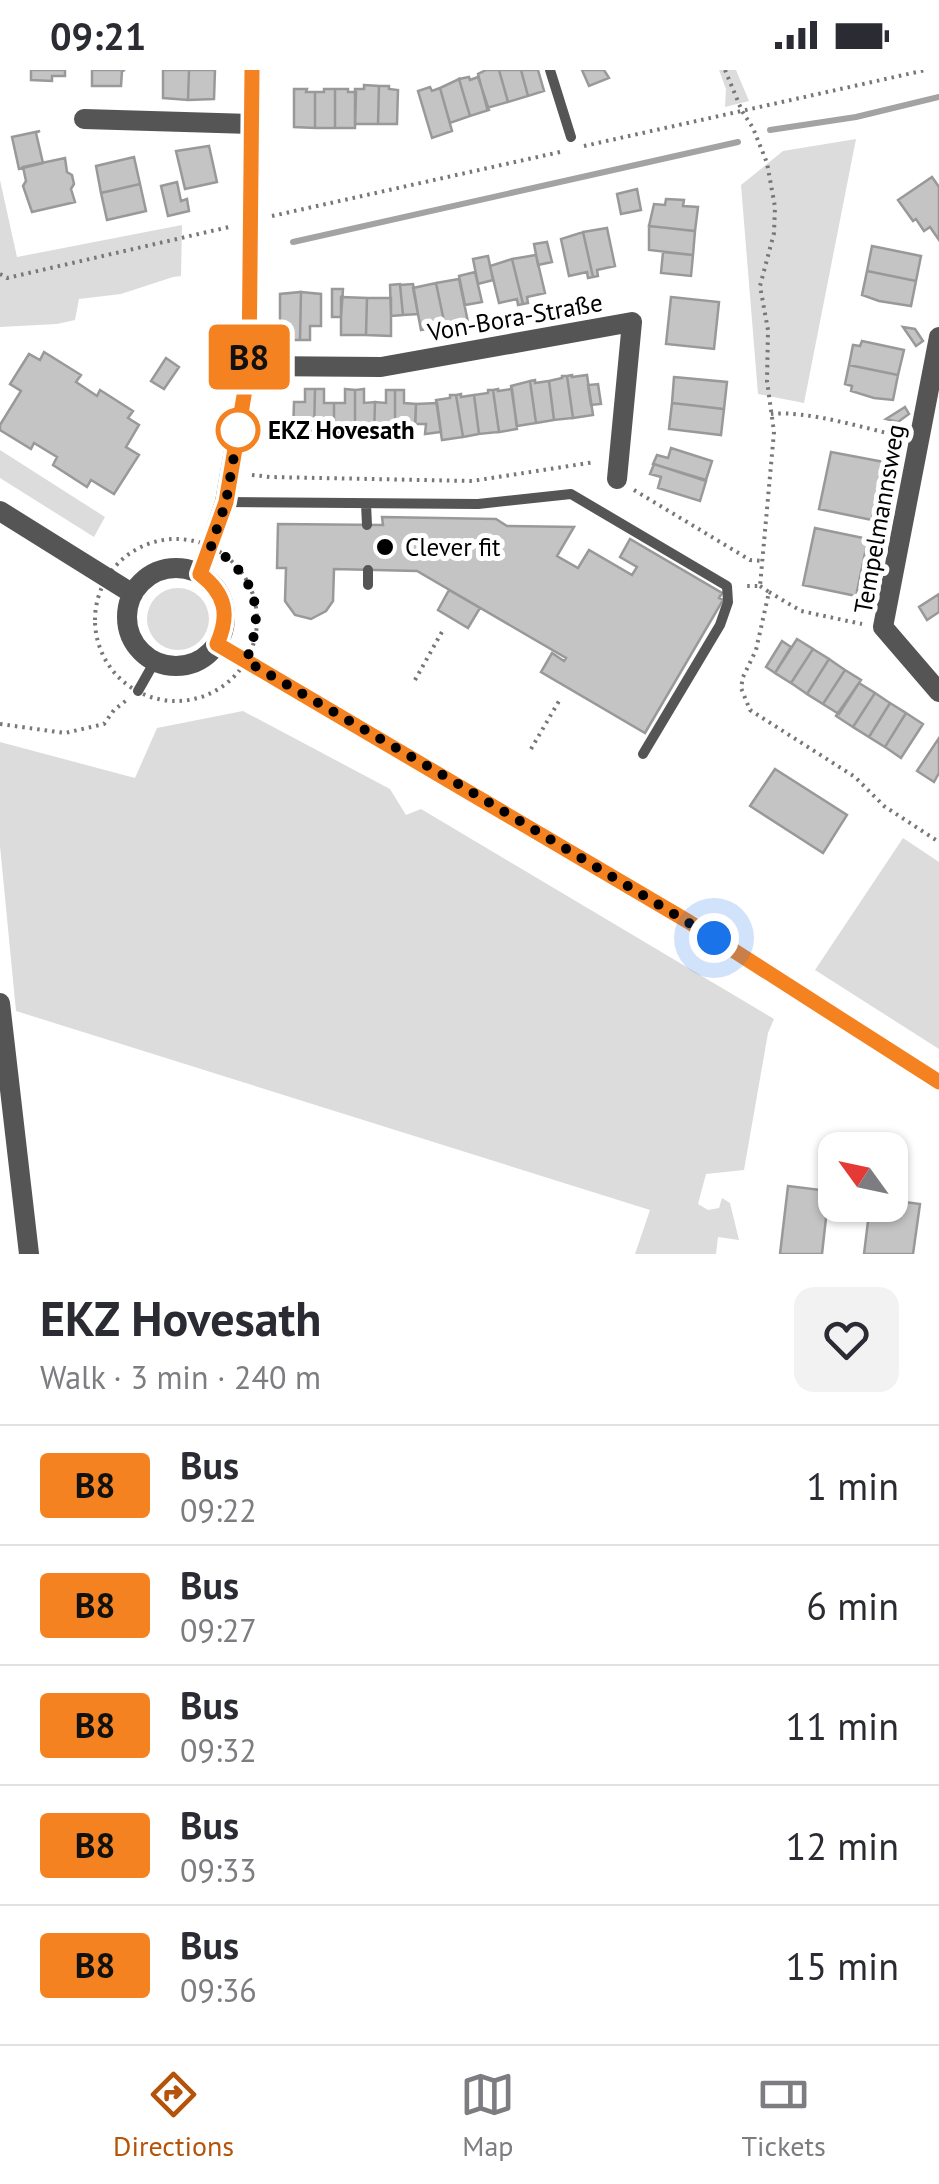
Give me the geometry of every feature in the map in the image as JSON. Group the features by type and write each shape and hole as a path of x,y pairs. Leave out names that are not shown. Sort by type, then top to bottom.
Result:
{"street":[{"path":"200,574 226,502 249,366 252,70"},
{"path":"84,118 251,124"},
{"name":"Von-Bora-Straße","path":"249,366 382,367 632,322 618,470"},
{"name":"Tempelmannsweg","path":"939,338 883,627 939,692"},
{"path":"0,510 133,594"},
{"path":"170,568 200,574 213,584 225,614 224,630 217,644 195,663 166,666 155,662 131,638 127,624 133,594 155,572 170,568"},
{"path":"217,644 689,922 939,1082"},
{"path":"0,1002 29,1254"}],"lane":[{"path":"550,70 571,137"},
{"path":"226,502 478,504 571,494 726,586 728,602 720,624 644,754"},
{"path":"366,504 367,525"},
{"path":"368,570 368,585"},
{"path":"138,691 155,662"}],"path":[{"path":"725,70 767,163 775,206 774,233 760,286 768,330 766,381 774,432 760,586"},
{"path":"878,70 879,80"},
{"path":"0,274 7,278 926,70"},
{"path":"772,414 830,420 918,438"},
{"path":"232,472 270,477 472,481 604,460 750,560 763,561"},
{"path":"192,540 211,546 237,567 254,596 256,629 246,661 222,686 206,695 172,701 138,691 110,667 96,632 99,595 107,578 119,562 153,542 192,540"},
{"path":"726,586 760,586 801,611 883,627"},
{"path":"769,592 756,650 741,688 750,710 855,777 884,806 939,842"},
{"path":"414,680 443,630"},
{"path":"0,724 64,734 104,724 114,710 138,691"},
{"path":"531,750 559,701"}],"shaded area":[{"path":"719,70 736,70 749,101 725,107 726,89"},
{"path":"856,139 804,403 758,394 741,185 783,151"},
{"path":"0,180 17,257 182,225 181,276 121,294 79,299 75,320 0,327"},
{"path":"0,450 105,517 94,537 0,478"},
{"path":"178,588 200,597 209,619 200,641 178,650 156,641 147,619 156,597"},
{"path":"243,711 390,789 406,815 421,809 774,1019 768,1033 744,1170 706,1174 698,1204 708,1210 719,1208 722,1198 730,1203 739,1240 718,1237 716,1254 635,1254 650,1210 16,1011 0,846 0,742 135,778 157,728"},
{"path":"903,838 939,862 939,1049 815,970"}],"building":[{"path":"31,70 65,70 65,76 52,76 52,81 31,80"},
{"path":"92,70 125,70 121,86 92,86"},
{"path":"163,70 189,70 188,100 163,98"},
{"path":"189,70 215,70 214,99 188,100"},
{"path":"499,70 508,102 487,108 478,74"},
{"path":"499,70 521,70 528,96 508,102"},
{"path":"521,70 538,70 544,91 528,96"},
{"path":"582,70 604,70 609,78 589,86"},
{"path":"478,77 489,110 470,116 459,79"},
{"path":"459,79 470,116 450,123 440,88"},
{"path":"364,85 379,86 378,124 355,124 355,89 364,89"},
{"path":"379,86 398,90 397,124 378,124"},
{"path":"430,87 432,91 440,88 452,131 432,138 418,91"},
{"path":"294,89 315,92 315,128 294,127"},
{"path":"335,89 335,128 315,128 315,92"},
{"path":"335,89 356,92 355,128 335,128"},
{"path":"40,131 36,133 43,163 19,169 12,137"},
{"path":"209,146 217,182 185,189 176,151"},
{"path":"134,157 140,184 101,193 96,166"},
{"path":"65,158 67,172 72,175 75,202 32,212 23,186 23,167"},
{"path":"932,177 939,187 939,240 930,227 924,231 916,219 913,221 898,200"},
{"path":"177,182 181,201 187,199 189,211 168,216 161,186"},
{"path":"140,184 146,211 107,220 101,193"},
{"path":"637,189 641,210 621,214 617,194"},
{"path":"666,199 684,200 683,206 698,207 695,231 649,226 654,204 665,205"},
{"path":"649,226 695,231 693,255 649,250"},
{"path":"607,228 615,266 597,270 598,276 593,277 583,232"},
{"path":"583,232 593,277 588,278 587,272 569,276 561,239"},
{"path":"547,242 552,262 538,265 534,244"},
{"path":"872,246 921,256 916,281 867,271"},
{"path":"663,252 693,255 691,276 661,273"},
{"path":"536,255 545,293 527,297 528,303 523,304 512,259"},
{"path":"488,256 493,280 478,284 473,259"},
{"path":"512,259 523,304 518,305 517,299 499,303 490,266"},
{"path":"867,271 916,281 911,306 862,295"},
{"path":"475,272 482,302 465,305 459,276"},
{"path":"459,279 468,322 445,326 436,283"},
{"path":"436,283 445,326 421,330 413,288"},
{"path":"400,284 403,315 391,316 390,285"},
{"path":"413,284 418,314 403,315 400,285"},
{"path":"332,289 343,289 341,317 332,317"},
{"path":"301,292 300,340 290,340 291,326 280,326 280,294"},
{"path":"301,292 321,294 321,326 310,326 310,340 300,340"},
{"path":"341,297 367,298 366,335 341,335"},
{"path":"671,297 719,302 714,349 666,344"},
{"path":"367,298 391,298 391,336 366,335"},
{"path":"903,327 915,329 923,341 916,346"},
{"path":"862,341 904,350 898,375 849,365 853,345 860,346"},
{"path":"44,352 81,375 76,382 97,396 100,390 133,411 128,418 139,425 126,447 139,455 114,494 91,480 87,487 53,465 57,457 34,443 31,449 0,430 21,391 10,384 29,354 40,360"},
{"path":"166,358 179,367 164,389 151,381"},
{"path":"849,365 898,375 893,400 851,391 852,386 845,384"},
{"path":"587,375 593,415 573,418 567,376"},
{"path":"567,376 573,418 554,420 549,381"},
{"path":"674,377 727,382 724,409 672,403"},
{"path":"530,381 549,381 554,420 536,423"},
{"path":"530,381 536,423 517,426 511,386"},
{"path":"598,384 601,404 591,405 588,385"},
{"path":"305,389 315,389 314,435 293,434 294,402 305,402"},
{"path":"315,389 324,389 324,403 334,403 334,435 314,435"},
{"path":"345,389 355,390 355,435 334,435 334,403 345,403"},
{"path":"364,389 364,403 375,402 374,435 355,435 355,390"},
{"path":"512,389 517,429 499,432 493,390"},
{"path":"386,390 395,390 395,435 374,435 375,402 386,403"},
{"path":"395,390 404,390 404,403 416,404 415,436 395,435"},
{"path":"493,390 499,432 479,434 474,395"},
{"path":"456,395 474,395 479,434 463,437"},
{"path":"456,395 463,437 442,440 436,400"},
{"path":"437,403 441,432 425,434 426,424 415,424 416,404"},
{"path":"672,403 724,409 721,435 669,429"},
{"path":"905,407 909,414 898,422 886,419"},
{"path":"671,448 712,461 706,480 653,464 657,455 668,458"},
{"path":"831,452 884,462 872,520 819,509"},
{"path":"654,464 706,481 700,501 658,488 661,477 650,474"},
{"path":"382,517 496,519 507,526 574,527 557,556 578,568 589,550 632,575 637,567 620,557 630,539 722,593 719,598 723,600 645,733 541,672 552,653 564,661 566,658 417,571 334,569 333,601 326,611 311,619 295,615 285,601 286,568 277,568 278,524 383,525"},
{"path":"815,528 868,539 856,596 803,585"},
{"path":"449,590 480,608 468,628 438,610"},
{"path":"939,594 939,612 927,620 919,607"},
{"path":"797,639 813,649 791,683 775,673"},
{"path":"782,641 791,647 775,673 766,667"},
{"path":"813,649 829,659 807,694 791,683"},
{"path":"829,659 845,670 823,704 807,694"},
{"path":"845,670 861,680 839,714 823,704"},
{"path":"859,683 875,693 853,727 836,716"},
{"path":"875,693 890,703 869,737 853,727"},
{"path":"890,703 906,713 885,747 869,737"},
{"path":"906,713 923,724 901,758 885,747"},
{"path":"939,738 939,773 934,782 917,771"},
{"path":"775,769 847,815 823,853 750,806"},
{"path":"788,1186 818,1190 818,1222 826,1222 822,1254 780,1254"},
{"path":"908,1202 920,1204 913,1254 864,1254 868,1222 908,1222"}],"waterway":[{"path":"770,130 856,117 939,97"},
{"path":"293,242 738,142"}],"bus line":[{"name":"B8","path":"252,70 249,366 226,502 200,574 213,584 225,614 224,630 217,644 689,922 939,1082"}],"place":[{"name":"EKZ Hovesath","path":"238,430"},
{"name":"Clever fit","path":"385,547"}],"route":[{"path":"238,430 239,427 226,502 211,546 230,559 254,596 257,618 246,661 714,938"}]}
